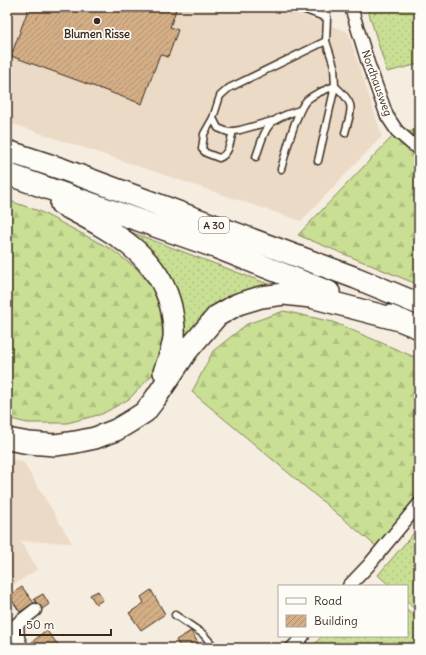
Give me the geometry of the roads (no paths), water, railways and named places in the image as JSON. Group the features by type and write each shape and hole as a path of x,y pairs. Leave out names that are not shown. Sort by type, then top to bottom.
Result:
{"highway":[{"name":"A 30","path":"7,151 62,169 334,269 419,304"},
{"name":"A 30","path":"7,174 215,247 411,325"},
{"path":"34,183 62,205 82,214 111,231 138,251 150,264 165,288 172,314 174,338 155,399"},
{"path":"7,439 29,443 56,445 95,438 116,430 145,412 187,351 217,316 238,304 261,297 284,294 311,297 411,325"}],"street":[{"name":"Nordhausweg","path":"351,7 368,63 388,116 397,131 419,148"},
{"path":"350,585 368,566 419,504"},
{"path":"22,648 18,638 17,624 35,610"},
{"path":"292,648 302,637"}],"lane":[{"path":"297,7 327,18"},
{"path":"318,160 335,86 334,66 326,41 326,7"},
{"path":"233,131 227,153 224,156 219,158 206,153 202,149 204,134 213,118 220,96 229,88 326,41"},
{"path":"281,169 300,110 306,100 317,93 335,86"},
{"path":"335,86 347,97 352,108 346,133"},
{"path":"213,118 218,128 228,132 272,121 282,115 300,110"},
{"path":"256,157 266,128 272,121"},
{"path":"175,615 203,634 215,648"}],"place":[{"name":"Blumen Risse","path":"97,21"}]}
